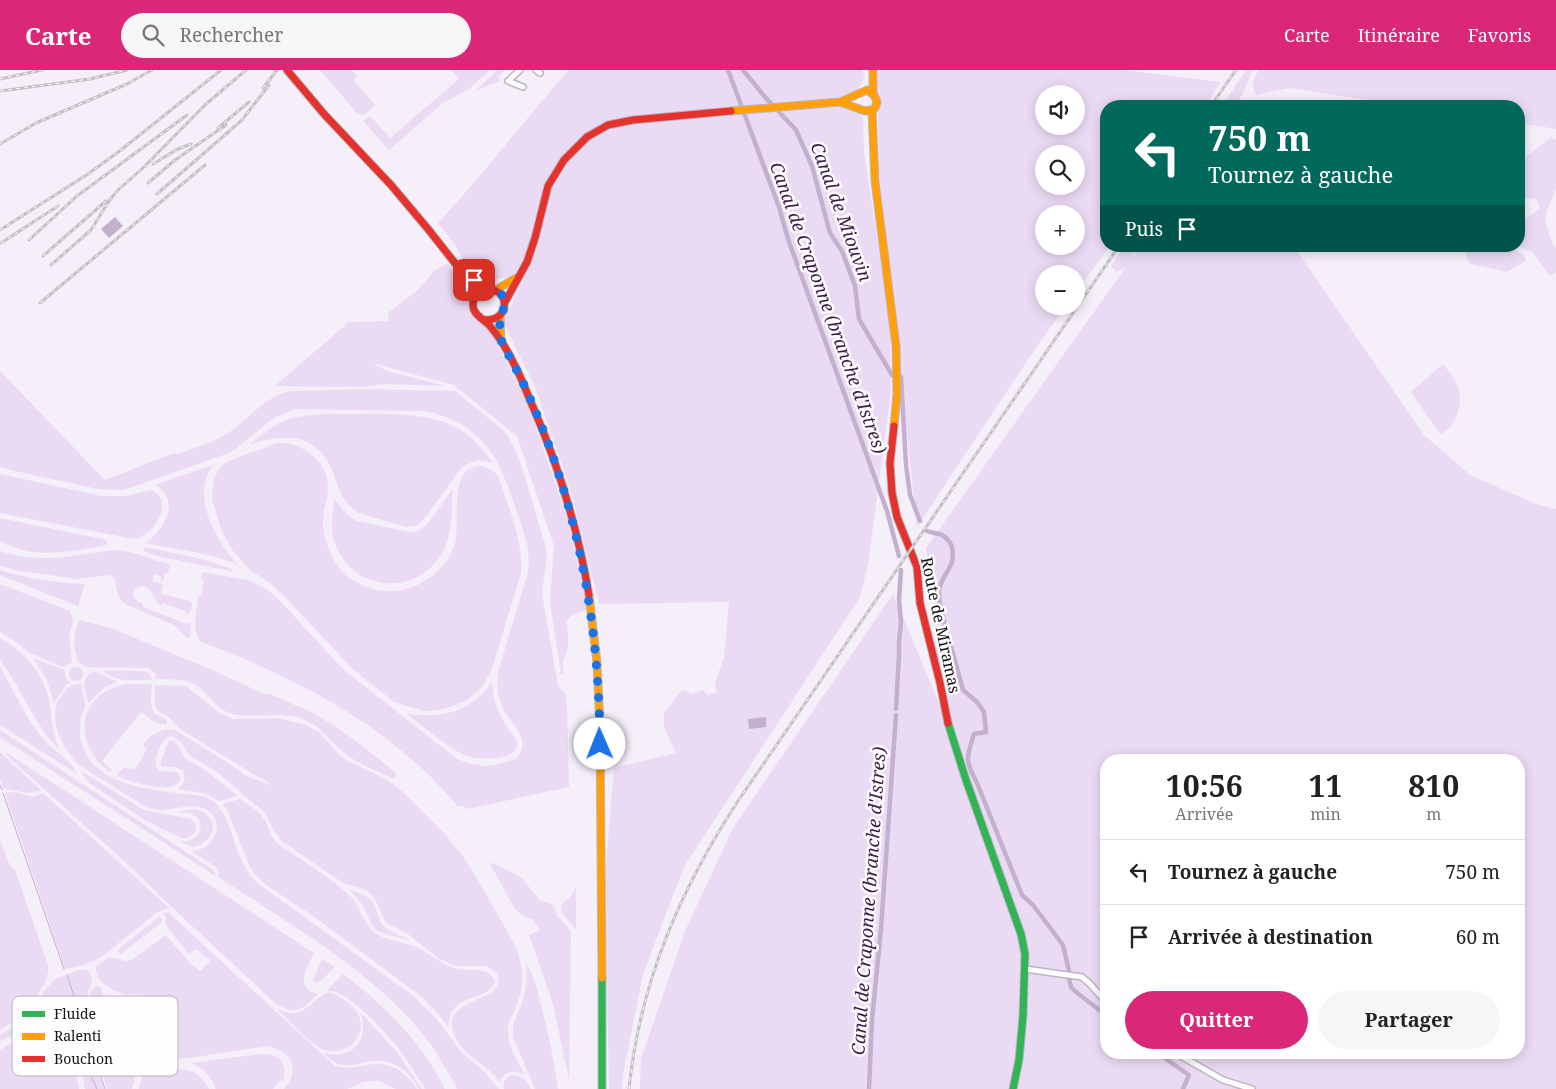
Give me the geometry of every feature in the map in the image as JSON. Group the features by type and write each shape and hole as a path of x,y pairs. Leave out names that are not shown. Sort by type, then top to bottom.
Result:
{"main road":[{"path":"288,70 324,114 385,178 462,272 474,299 476,314 485,320 501,341 525,387 562,483 576,533 590,600 596,649 600,716 602,1089"},
{"path":"840,102 865,111 872,110 877,101 876,94 873,92 873,72"},
{"path":"860,109 856,102 873,72"},
{"path":"501,341 500,316 516,278 527,262 548,186 564,160 588,137 608,125 633,120 840,102 860,93 870,90 873,92"},
{"name":"Route de Miramas","path":"860,109 872,127"},
{"name":"Route de Miramas","path":"872,110 875,181 896,346 897,394 890,463 892,493 897,518 917,567 920,603 948,722 966,780 1021,934 1025,954 1022,1038 1013,1089"},
{"path":"462,272 486,289 496,290 504,297 505,302"},
{"path":"496,290 516,278"},
{"path":"474,299 477,294 486,289"},
{"path":"485,320 500,316"}],"street":[{"path":"520,70 508,81 523,88"},
{"path":"1025,969 1082,977 1100,995"},
{"path":"1186,1059 1223,1080 1252,1089"}],"shaded area":[{"path":"320,70 352,70 357,76 353,80 375,105 363,116 356,112"},
{"path":"452,70 490,70 469,89 443,103 389,150 363,121 370,116 390,138 459,79"},
{"path":"498,70 505,70 499,76 500,81 475,91"},
{"path":"569,70 862,70 863,82 846,106 863,116 864,152 890,323 891,391 868,564 860,597 684,867 643,974 623,1074 622,1089 609,1089 605,878 614,768 676,753 664,727 664,714 680,692 684,690 693,694 702,690 708,695 717,692 715,683 724,657 729,602 599,604 572,495 536,389 503,322 525,276 481,280 471,272 453,242 438,223"},
{"path":"879,70 1124,70 1220,82 1210,100 1100,100 1100,252 1106,252 1085,280 1085,265 1035,265 1035,315 1059,315 917,527 879,171 879,95 877,86"},
{"path":"1246,70 1253,70 1239,100 1226,100"},
{"path":"1259,70 1556,70 1556,129 1525,124 1525,100 1368,100 1289,88 1256,95 1253,88 1255,76"},
{"path":"1551,137 1556,140 1556,187 1546,215 1546,224 1556,248 1556,272 1550,276 1533,253 1525,249 1525,220 1540,208 1536,199 1525,197 1525,158"},
{"path":"115,217 123,226 109,238 101,229"},
{"path":"1120,252 1133,252 1133,257 1136,252 1298,252 1424,435 1470,475 1536,504 1556,509 1556,1089 640,1089 641,1059 685,931 733,828 893,594 942,710 926,548 1126,267 1117,272 1111,266"},
{"path":"1467,252 1518,252 1524,255 1526,261 1507,272 1471,264 1466,256"},
{"path":"448,263 470,299 471,311 489,331 498,345 526,401 568,522 588,610 572,615 567,622 568,647 563,662 564,674 561,674 550,602 554,546 517,436 454,385 372,363 387,371 442,386 382,384 363,387 275,386 349,322 389,321 388,313 418,290 435,270"},
{"path":"1443,364 1456,383 1460,403 1454,422 1446,431 1440,434 1411,392"},
{"path":"0,371 105,480 168,455 178,454 216,440 236,427 265,403 291,391 366,389 455,391 504,431 512,443 522,467 545,545 547,556 542,592 558,686 566,695 569,787 467,809 464,806 458,806 407,755 353,715 294,682 233,654 201,642 196,633 195,620 198,596 201,596 204,579 201,579 202,572 247,580 268,590 349,674 457,759 482,766 495,765 516,759 521,751 521,737 501,704 497,684 498,672 528,572 528,549 510,493 496,460 487,446 476,435 462,425 445,417 425,411 296,409 275,417 237,448 226,454 122,490 98,489 10,470 0,466"},
{"path":"326,414 411,415 443,422 468,435 493,463 477,460 462,467 425,518 417,525 406,527 359,513 349,505 342,496 326,459 318,449 309,443 287,438 262,441 249,445 268,430 284,421 301,416"},
{"path":"277,443 296,446 305,450 319,462 327,478 328,492 323,525 330,553 349,578 370,588 383,591 402,590 422,583 445,563 455,543 459,486 463,476 469,469 482,466 490,469 498,476 518,536 521,573 491,672 481,688 467,700 451,707 424,711 394,702 353,669 284,596 270,583 250,570 233,551 222,532 213,502 214,478 221,466 229,461"},
{"path":"213,465 207,477 204,491 208,518 221,543 237,564 210,555 145,543 164,524 169,507 168,498 155,485"},
{"path":"0,474 102,496 126,496 151,490 158,494 162,501 162,511 152,529 139,538 134,539 0,513"},
{"path":"453,489 451,526 448,540 434,564 420,575 404,582 387,583 371,580 355,571 343,558 334,540 332,530 334,498 346,514 357,521 414,533 426,526"},
{"path":"0,518 107,540 107,545 53,553 26,551 0,541"},
{"path":"145,547 206,560 234,570 231,571 161,557 143,551"},
{"path":"120,550 170,564 168,573 165,573 163,581 160,581 161,576 154,574 153,581 163,584 161,594 191,601 192,608 189,614 187,615 185,611 163,603 161,606 144,586 135,589 133,595 137,601 143,604 143,607 187,624 190,622 191,634 189,637 187,638 174,625 125,604 118,596 115,579 110,575 77,579 20,571 0,566 0,551 28,557 56,558"},
{"path":"0,570 41,580 84,584 78,606 0,575"},
{"path":"0,584 70,611 73,620 69,637 72,661 70,664 62,667 28,652 0,632"},
{"path":"80,620 111,628 314,714 350,736 369,751 396,773 394,779 348,756 320,730 303,719 284,715 236,715 219,707 203,690 194,684 178,680 155,679 156,674 149,668 86,667 78,662 74,646 77,625"},
{"path":"0,638 24,656 42,680 49,700 59,749 37,721 0,659"},
{"path":"33,658 65,670 65,677 70,683 66,685 54,703 47,680"},
{"path":"0,667 33,726 47,743 72,765 76,773 0,725"},
{"path":"73,667 79,667 83,674 79,681 73,681 69,677 69,671"},
{"path":"95,671 117,682 105,687 88,703 84,684 88,674"},
{"path":"102,671 144,671 150,674 152,680 120,679"},
{"path":"492,682 497,707 517,742 515,750 508,755 485,759 461,753 407,714 432,715 455,711 474,701"},
{"path":"81,683 85,706 81,717 80,736 86,754 97,767 111,777 128,784 147,789 201,796 216,804 226,818 238,852 256,882 412,995 436,1018 462,1053 485,1072 499,1089 457,1089 432,1046 411,1020 386,996 360,974 304,933 218,877 219,872 216,867 191,851 207,846 216,834 216,820 212,814 205,809 194,806 165,810 148,808 79,765 62,741 55,722 55,713 57,704 67,689 71,685"},
{"path":"127,684 152,684 151,700 153,711 167,720 167,724 156,723 141,712 102,761 112,770 110,772 97,761 89,748 85,734 85,721 89,708 98,697 110,689"},
{"path":"155,685 186,686 218,712 232,719 275,718 304,724 320,733 339,755 393,784 448,837 465,859 519,956 522,986 509,1023 508,1038 525,1075 510,1072 504,1075 500,1082 463,1048 452,1028 453,1018 458,1010 495,989 499,982 497,974 490,968 485,966 455,966 438,958 408,934 389,924 385,921 375,899 370,893 364,889 343,883 283,842 274,831 265,813 216,771 190,756 181,742 172,736 163,741 157,754 156,766 165,772 178,772 181,779 176,785 168,787 149,786 118,776 118,773 124,768 135,769 147,749 143,745 149,738 161,731 175,730 246,776 273,786 180,729 170,718 158,711 155,705"},
{"path":"766,717 766,727 749,729 748,719"},
{"path":"0,730 212,869 215,873 214,875 0,737"},
{"path":"169,741 175,742 189,761 205,770 238,796 220,801 204,793 177,789 184,781 183,771 176,767 163,767 160,764"},
{"path":"0,752 41,790 27,793 3,789 0,779"},
{"path":"7,753 314,953 306,971 304,982 310,991 318,994 303,1008 298,1010 281,1007 274,1002 132,868 6,755"},
{"path":"81,771 144,810 191,819 196,826 194,834 181,838 145,820 88,782"},
{"path":"16,792 33,797 43,793 169,908 156,913 96,960 65,969 5,793"},
{"path":"240,799 261,815 278,844 344,890 357,905 368,925 375,933 418,948 452,967 488,973 495,981 491,988 460,1003 450,1017 449,1029 441,1017 422,997 316,918 266,885 254,873 248,863 228,811 222,804"},
{"path":"194,809 208,816 212,821 213,827 208,839 202,844 193,847 179,841 192,840 199,832 200,822 192,814 176,812"},
{"path":"0,840 10,866 15,870 49,968 45,983 37,996 12,996 12,1022 0,1030"},
{"path":"489,862 523,879 539,900 554,907 557,916 571,933 569,1080 553,1004 529,935 540,930 533,920 523,916 515,909"},
{"path":"576,887 576,930 564,916 561,905 571,896"},
{"path":"348,889 368,897 374,904 381,923 385,928 411,941 379,932 372,924 361,903"},
{"path":"168,912 335,1066 351,1067 382,1064 402,1072 417,1089 396,1089 379,1081 372,1081 363,1082 347,1089 284,1089 292,1075 293,1068 291,1062 283,1052 268,1046 178,1058 178,996 126,995 102,983 96,971 96,966 110,957 126,961 132,960 166,935 190,963 200,971 211,961 196,949 188,953 165,924 166,917 162,913"},
{"path":"160,916 162,919 161,923 122,953 118,952 119,949"},
{"path":"322,959 335,967 321,981 316,983 313,980"},
{"path":"526,964 534,979 539,996 558,1089 535,1089 513,1037 513,1024 522,1003 527,982"},
{"path":"79,970 88,970 92,979 86,996 42,996 55,979"},
{"path":"343,974 373,998 401,1026 425,1056 445,1089 425,1089 399,1049 373,1020 353,1002 334,992 326,991"},
{"path":"98,986 101,988 103,996 90,996 91,990"},
{"path":"326,993 335,994 354,1008 360,1021 361,1029 358,1036 348,1047 341,1050 333,1051 319,1048 278,1010 278,1008 292,1013 304,1010"},
{"path":"361,1013 397,1052 422,1089 419,1089 405,1071 393,1064 371,1061 354,1065 343,1065 335,1062 323,1053 343,1054 356,1046 363,1032"},
{"path":"12,1027 12,1036 0,1041 0,1035"},
{"path":"12,1044 12,1076 76,1076 79,1089 0,1089 0,1050"},
{"path":"268,1054 278,1058 283,1064 283,1081 281,1080 273,1089 216,1089 206,1073 191,1063"},
{"path":"178,1068 199,1076 209,1089 139,1089 143,1076 178,1076"},
{"path":"513,1075 524,1079 531,1089 504,1089 505,1080"},
{"path":"83,1076 99,1076 104,1089 85,1089"},
{"path":"103,1076 136,1076 132,1089 107,1089"}],"waterway":[{"name":"Canal de Craponne (branche d'Istres)","path":"728,70 779,207 788,239 887,511 899,556"},
{"name":"Canal de Miouvin","path":"743,70 796,130 812,166 830,233 842,251 855,286 859,319 892,375"},
{"name":"Canal de Miouvin","path":"900,377 910,495 920,521"},
{"name":"Canal de Miouvin","path":"927,531 944,536 952,547 953,559 939,591 940,608 946,629"},
{"name":"Canal de Craponne (branche d'Istres)","path":"896,709 901,622 899,599 901,570"},
{"name":"Canal de Miouvin","path":"948,635 963,690 977,702 984,712 986,732 974,734 968,754 970,769 1022,895 1033,905 1063,945 1069,971"},
{"name":"Canal de Craponne (branche d'Istres)","path":"869,1089 872,1020 881,929 896,715"},
{"path":"0,785 2,790"},
{"path":"3,793 64,969"},
{"path":"67,975 74,996"},
{"path":"1069,979 1071,987 1100,1010"},
{"path":"1166,1059 1189,1075 1183,1089"},
{"path":"91,1076 97,1089"},
{"path":"101,1076 105,1089"}],"railway":[{"path":"0,79 42,70"},
{"path":"0,91 90,79 127,70"},
{"path":"0,144 36,123 127,84 152,70"},
{"path":"0,230 88,174 221,70"},
{"path":"51,265 91,230 117,191 144,167 205,105 246,70"},
{"path":"263,88 277,70"},
{"path":"1215,100 1236,70"},
{"path":"157,194 242,120 269,85"},
{"path":"218,128 249,102"},
{"path":"29,240 77,196 187,115"},
{"path":"148,183 175,160 226,125"},
{"path":"153,164 176,150 191,144"},
{"path":"40,303 205,165"},
{"path":"43,256 106,201"},
{"path":"1,243 58,206"},
{"path":"629,1089 634,1050 653,974 681,903 717,835 738,801 1115,252"}],"traffic: fast":[{"path":"948,723 966,780 1021,934 1025,954 1023,1016 1019,1060 1013,1089"},
{"path":"602,978 602,1089"}],"traffic: slow":[{"path":"873,70 873,92"},
{"path":"731,111 840,102 865,111 875,108 877,102 874,95 867,90 840,102"},
{"path":"872,110 875,181 896,346 897,394 894,426"},
{"path":"464,273 486,289"},
{"path":"496,290 516,278"},
{"path":"500,316 501,341"},
{"path":"589,595 597,663 600,726 602,978"}],"traffic: jam":[{"path":"287,70 324,114 391,185 428,229 462,272 474,299"},
{"path":"505,302 527,262 548,186 564,160 587,137 608,125 633,120 731,111"},
{"path":"485,320 492,319 502,313 504,302 502,296 496,291 487,290 479,293 474,301 474,310 494,331 508,352 521,378 542,430 559,476 573,523 589,595"},
{"path":"894,426 890,463 892,493 897,517 917,567 920,603 948,723"}],"route":[{"path":"474,280 486,289 496,290 504,297 505,307 500,316 501,341 513,362 541,424 571,513 590,600 598,681 600,744"}]}
